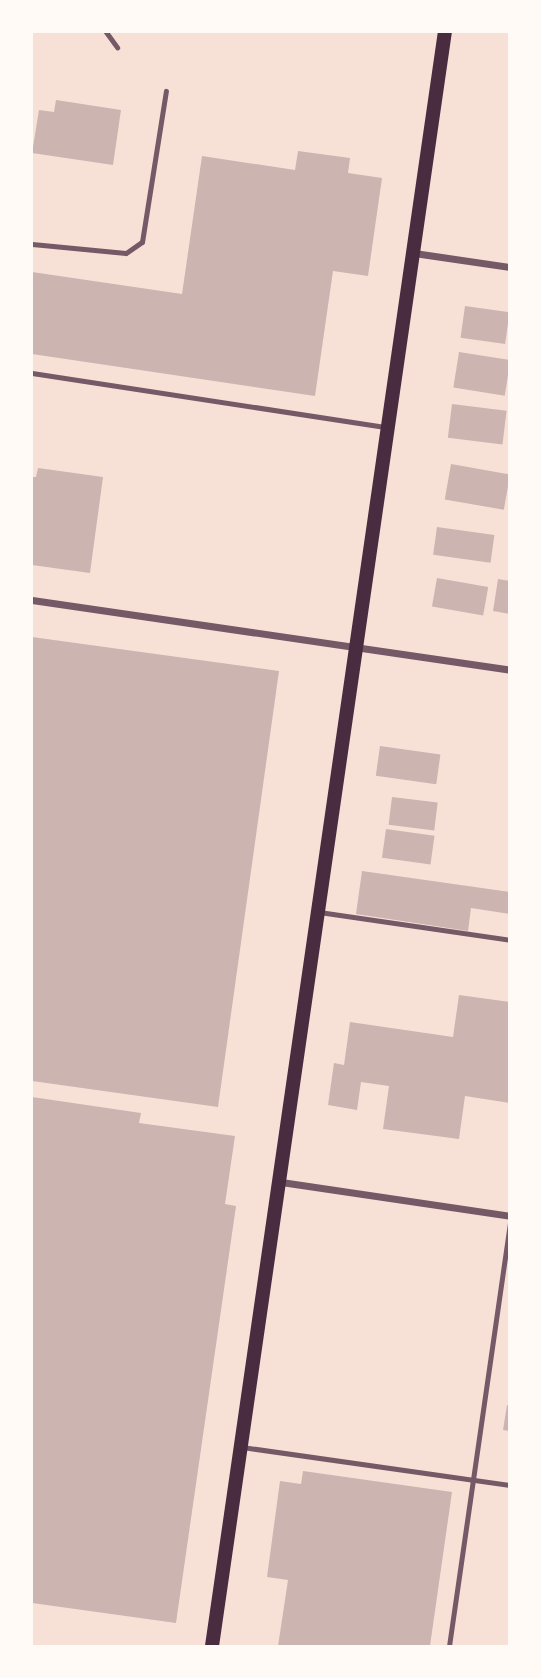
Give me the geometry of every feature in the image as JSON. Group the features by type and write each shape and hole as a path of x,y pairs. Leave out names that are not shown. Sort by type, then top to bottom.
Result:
{"main road":[{"path":"212,1647 445,32"}],"street":[{"path":"414,253 509,267"},
{"path":"32,600 509,670"},
{"path":"281,1182 509,1216"}],"lane":[{"path":"106,32 117,47"},
{"path":"32,244 126,253 142,242 166,92"},
{"path":"32,373 388,427"},
{"path":"319,912 509,940"},
{"path":"449,1647 509,1223"},
{"path":"242,1447 509,1485"}],"building":[{"path":"56,100 121,110 113,165 32,153 39,110 54,112"},
{"path":"298,151 350,158 348,173 382,178 368,276 333,271 315,396 32,354 32,272 182,294 202,156 295,170"},
{"path":"465,306 510,312 505,344 461,338"},
{"path":"459,352 510,360 505,396 453,388"},
{"path":"452,404 507,411 502,444 448,438"},
{"path":"451,464 510,474 504,510 445,499"},
{"path":"38,468 103,477 90,573 32,565 32,477 36,477"},
{"path":"437,527 494,535 491,563 433,555"},
{"path":"437,578 488,587 483,616 432,607"},
{"path":"498,579 510,581 510,614 493,611"},
{"path":"32,637 279,671 218,1107 32,1081"},
{"path":"380,746 440,754 436,784 376,776"},
{"path":"392,797 438,803 434,830 389,825"},
{"path":"386,829 435,836 430,865 382,858"},
{"path":"362,871 510,892 510,914 471,908 468,931 356,914"},
{"path":"459,995 510,1002 510,1103 465,1096 459,1139 383,1129 389,1086 361,1082 357,1110 328,1105 334,1063 344,1065 350,1022 453,1037"},
{"path":"32,1097 141,1113 139,1123 235,1136 225,1204 236,1206 176,1623 32,1603"},
{"path":"507,1405 510,1406 510,1431 503,1430"},
{"path":"303,1471 452,1492 430,1646 278,1646 288,1580 267,1577 280,1481 301,1484"}]}
